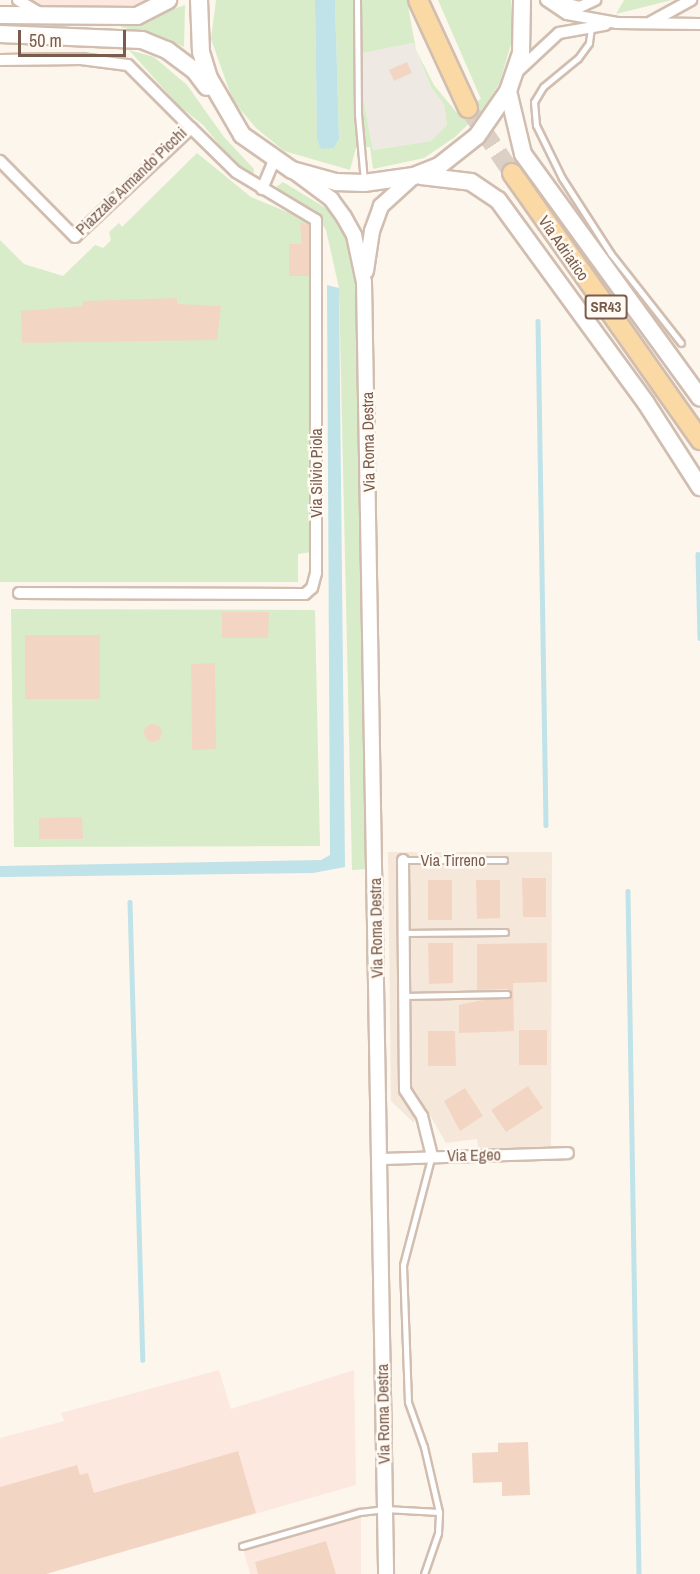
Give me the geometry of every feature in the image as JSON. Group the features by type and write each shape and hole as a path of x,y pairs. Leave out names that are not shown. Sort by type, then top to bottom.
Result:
{"main road":[{"path":"0,15 137,16 168,0"},
{"path":"199,0 201,52 219,103"},
{"path":"418,0 468,108"},
{"path":"414,176 439,166 477,136 511,84 521,53 522,0"},
{"path":"0,34 142,40 167,50 194,70 242,135 274,161 292,170 336,182 364,183 414,176 456,178 498,200 646,403 700,487"},
{"path":"511,84 523,154 700,398"},
{"name":"Via Adriatico","path":"512,173 700,440"}],"street":[{"path":"18,0 44,15"},
{"path":"546,0 567,14 617,23"},
{"path":"554,0 573,7 595,0"},
{"path":"648,24 692,0"},
{"path":"511,84 559,33 617,23 700,24"},
{"name":"Piazzale Armando Picchi","path":"0,60 81,59 128,65 191,128 75,237 0,161"},
{"name":"Via Silvio Piola","path":"19,593 305,594 312,588 316,573 317,227 312,216 236,172 191,128"},
{"path":"262,189 274,161"},
{"name":"Via Roma Destra","path":"292,170 331,199 344,217 354,235 364,282"},
{"name":"Via Roma Destra","path":"386,1574 364,282 375,219 393,191 414,176"},
{"name":"Via Tirreno","path":"403,860 405,1090 422,1116 432,1156"},
{"name":"Via Egeo","path":"379,1159 568,1153"}],"lane":[{"path":"357,0 357,114 364,183"},
{"path":"590,26 584,50 554,74 534,102 536,125 562,178 611,254 681,343"},
{"name":"Via Tirreno","path":"403,860 504,860"},
{"path":"403,933 505,932"},
{"path":"404,996 507,994"},
{"path":"424,1574 438,1533 439,1512 424,1447 408,1402 403,1265 432,1156"},
{"path":"242,1546 385,1509 439,1512"}],"shaded area":[{"path":"32,0 145,0 134,6 109,8 42,7"},
{"path":"413,43 432,89 444,104 447,125 431,141 373,150 360,82 363,53"},
{"path":"388,852 552,852 551,1148 478,1149 477,1139 446,1143 415,1090 414,1123 391,1101"},
{"path":"219,1370 231,1409 354,1370 356,1485 46,1574 0,1574 0,1438 64,1421 61,1413"},
{"path":"361,1506 361,1574 250,1574 241,1542"}],"green space":[{"path":"216,0 315,0 317,138 334,148 339,139 335,0 407,0 416,50 434,85 457,113 481,99 438,0 511,0 511,44 500,82 482,111 455,137 424,158 373,169 370,147 356,148 350,170 284,151 256,128 233,101 211,39","holes":["413,43 432,89 444,104 447,125 431,141 373,150 360,82 363,53"]},
{"path":"624,0 672,0 616,14"},
{"path":"185,5 184,47 155,34 120,27"},
{"path":"63,43 115,46 154,57 187,85 224,137 254,169 253,177 240,170 203,125 178,105 129,50 1,44"},
{"path":"197,153 251,197 311,222 312,552 298,554 298,582 0,582 0,240 24,264 63,276 95,245 103,248 111,240 109,232 119,223 122,227"},
{"path":"283,182 334,213 348,238 355,272 371,869 352,870 339,288 326,230 317,216 276,187"},
{"path":"11,609 315,610 320,846 14,847"}],"water":[{"path":"315,0 335,0 339,139 334,148 321,149 317,139"},
{"path":"327,285 339,288 345,867 313,873 0,877 0,866 321,860 330,855"}],"building":[{"path":"407,62 412,73 394,81 389,70"},
{"path":"300,223 309,224 309,276 289,276 289,244 302,244"},
{"path":"177,298 177,304 221,306 217,340 22,343 21,311 83,306 83,301"},
{"path":"222,612 269,612 268,638 222,638"},
{"path":"25,635 100,635 100,699 25,699"},
{"path":"215,663 216,749 192,750 191,664"},
{"path":"153,724 159,727 162,733 159,739 153,742 147,739 144,733 147,727"},
{"path":"82,817 83,839 39,839 39,818"},
{"path":"522,878 546,878 546,917 523,917"},
{"path":"428,880 452,880 452,920 428,920"},
{"path":"476,880 500,880 500,918 477,919"},
{"path":"428,943 453,943 453,983 429,984"},
{"path":"547,943 547,982 513,983 514,1031 459,1033 459,1005 512,994 507,989 477,990 477,944"},
{"path":"519,1030 547,1030 547,1065 519,1065"},
{"path":"428,1031 455,1031 456,1066 428,1066"},
{"path":"528,1086 543,1108 506,1132 491,1110"},
{"path":"465,1088 483,1116 460,1131 444,1101"},
{"path":"528,1442 530,1495 502,1496 502,1482 473,1483 472,1453 498,1452 498,1443"},
{"path":"238,1451 256,1513 46,1574 0,1574 0,1487 77,1465 80,1475 88,1473 94,1493"},
{"path":"326,1541 336,1574 258,1574 255,1562"}],"waterway":[{"path":"538,321 546,825"},
{"path":"698,554 700,638"},
{"path":"628,891 639,1574"},
{"path":"130,902 143,1360"}],"tunnel":[{"path":"468,108 512,173"}]}
